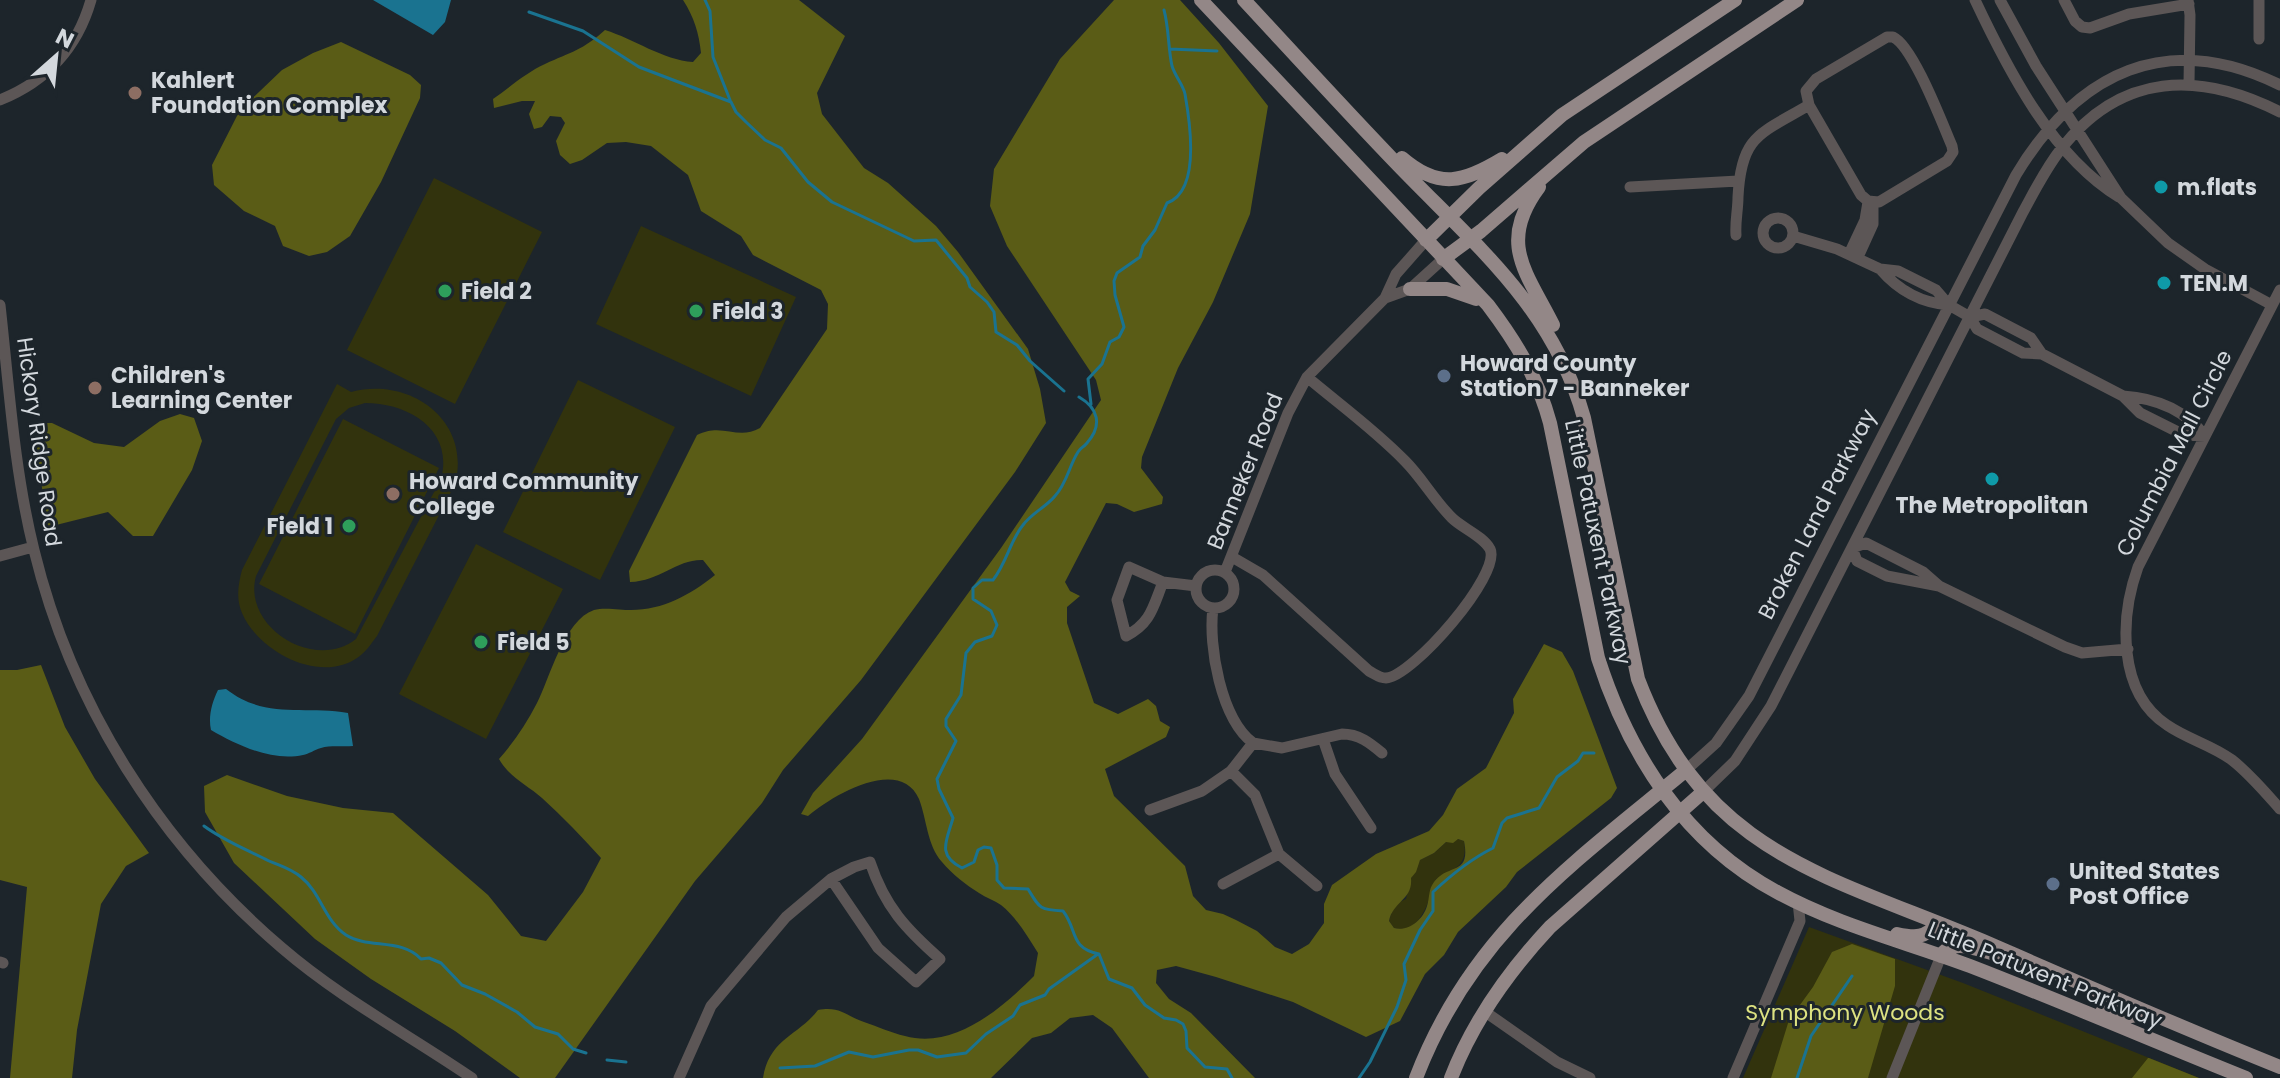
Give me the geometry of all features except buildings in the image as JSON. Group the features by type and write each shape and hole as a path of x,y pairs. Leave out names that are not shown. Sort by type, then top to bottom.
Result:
{"main road":[{"name":"Little Patuxent Parkway","path":"1201,0 1488,305 1527,363 1543,398 1561,469 1598,658 1623,727 1661,790 1680,813 1721,854 1748,874 1798,902 2246,1078"},
{"name":"Little Patuxent Parkway","path":"1244,0 1513,284 1558,349 1575,385 1638,679 1651,713 1685,771 1703,792 1744,829 1798,866 2280,1067"},
{"path":"1426,240 1527,145 1582,102 1735,0"},
{"path":"1443,259 1471,240 1555,165 1637,105 1797,0"},
{"path":"1345,110 1414,168 1430,176 1454,179 1475,175 1527,145"},
{"path":"1555,165 1524,213 1518,252 1530,285 1563,345 1575,385"},
{"path":"1410,289 1462,292 1488,305"},
{"name":"Broken Land Parkway","path":"1416,1078 1455,996 1502,931 1556,878 1685,771"},
{"path":"1451,1078 1484,1011 1527,952 1550,927 1703,792"},
{"path":"1858,926 1913,937 1928,934 1938,923"},
{"path":"1941,956 1945,949 1953,945 2030,962"},
{"path":"2018,986 2117,1016 2147,1013"},
{"path":"2140,1035 2146,1027 2167,1021"}],"street":[{"path":"0,100 35,84 61,60 79,33 91,0"},
{"path":"1975,0 2016,79 2062,148 2100,185 2121,198"},
{"path":"2000,0 2028,53 2121,198 2168,243 2205,269 2272,305"},
{"path":"2064,0 2075,21 2082,27 2090,28 2129,14 2188,2 2189,84"},
{"path":"2259,0 2259,39"},
{"path":"1887,37 1893,37 1903,43 1928,91 1953,152 1947,161 1879,202 1871,202 1861,195 1809,105 1806,91 1816,79 1887,37"},
{"name":"Broken Land Parkway","path":"1685,771 1716,743 1749,696 2016,175 2048,128 2064,110 2102,82 2122,72 2165,61 2190,59 2236,67 2280,85"},
{"path":"1703,792 1735,761 1761,723 2023,212 2062,148 2098,113 2132,94 2152,88 2189,84 2228,89 2280,112"},
{"path":"1736,235 1738,181 1743,158 1754,140 1809,105"},
{"path":"1630,187 1738,181"},
{"path":"1857,257 1877,230 1871,202"},
{"path":"1857,257 1871,202"},
{"path":"1793,236 1857,257 1880,269 1893,285 1930,304 1949,305 1970,317 1985,314 2031,338 2042,354 2123,396 2140,413 2184,435 2205,436"},
{"name":"Banneker Road","path":"1225,572 1288,413 1307,377 1385,298 1396,274 1426,240"},
{"path":"1385,298 1410,289 1443,259"},
{"name":"Columbia Mall Circle","path":"2280,290 2138,567 2126,610 2134,684 2149,711 2168,726 2230,758 2280,809"},
{"name":"Hickory Ridge Road","path":"0,305 4,366 33,547 78,681 124,766 176,840 218,888 284,950 327,983 472,1078"},
{"path":"1232,557 1263,575 1369,671 1382,678 1402,671 1450,627 1488,568 1491,555 1486,545 1448,514 1395,451 1307,377"},
{"path":"2123,396 2148,397 2193,420 2205,436"},
{"path":"1852,548 1866,543 1923,572 1939,586"},
{"path":"0,556 33,547"},
{"path":"1852,548 1857,561 1887,576 1939,586 2082,653 2128,649"},
{"path":"1163,582 1149,619 1141,628 1126,636 1117,600 1129,567 1163,582 1196,586"},
{"path":"1205,572 1225,572 1233,582 1232,596 1225,605 1213,608 1199,600 1196,586 1205,572"},
{"path":"1213,608 1213,649 1226,703 1236,726 1253,743 1282,748 1351,734 1382,753"},
{"path":"1323,739 1335,774 1371,828"},
{"path":"1150,810 1202,791 1231,771 1253,743"},
{"path":"1231,771 1255,795 1279,854 1317,886"},
{"path":"1223,884 1279,854"},
{"path":"679,1078 711,1006 786,917 831,879 854,867 870,862 884,898 895,916 940,959 916,982 878,948 831,879"},
{"path":"1733,1078 1800,921 1798,902"},
{"path":"1892,1078 1941,956"},
{"path":"1484,1011 1557,1062 1590,1078"}],"green space":[{"path":"683,0 799,0 845,36 817,93 822,114 864,168 888,183 936,226 958,252 1028,349 1046,423 1015,472 861,680 783,770 762,803 695,881 555,1078 520,1078 455,1031 371,979 315,939 234,863 205,812 204,786 227,775 287,796 343,808 393,813 488,895 521,936 546,941 583,892 601,858 550,805 508,771 499,759 529,718 566,637 583,616 598,609 631,610 665,604 686,595 715,575 703,560 685,563 641,581 630,582 629,571 697,435 715,430 744,433 760,428 827,329 828,304 821,290 753,255 741,236 701,211 688,175 651,146 607,143 582,160 570,164 560,155 556,141 565,123 561,117 550,116 542,127 534,129 529,114 535,101 494,108 493,99 525,75 583,46 605,30 671,57 693,62 701,53 700,46 693,19"},
{"path":"1114,0 1180,0 1219,43 1268,106 1250,214 1213,302 1178,368 1142,457 1141,468 1163,497 1162,504 1134,512 1117,504 1106,503 1065,582 1070,591 1080,596 1067,607 1067,623 1094,703 1118,714 1148,699 1156,706 1160,721 1170,727 1166,737 1105,769 1114,796 1185,866 1193,896 1206,910 1236,920 1257,931 1275,947 1292,954 1309,944 1324,923 1324,904 1332,885 1376,854 1429,831 1443,815 1457,789 1486,768 1514,713 1513,699 1544,644 1562,652 1573,671 1617,788 1611,798 1517,872 1506,887 1458,932 1444,955 1425,974 1400,1021 1366,1037 1293,1002 1216,977 1176,966 1157,970 1156,983 1169,999 1191,1013 1255,1078 1149,1078 1112,1028 1093,1015 1070,1018 1051,1033 1032,1038 991,1078 763,1078 766,1065 778,1046 818,1010 837,1010 905,1036 923,1039 941,1037 959,1032 992,1013 1034,976 1038,953 1026,934 1001,905 969,886 942,862 930,840 919,799 910,786 897,780 865,784 848,790 808,816 801,814 813,793 862,739 1001,548 1101,400 1096,380 1007,246 990,206 994,169 1060,59","holes":["1464,841 1464,860 1434,882 1422,916 1410,926 1394,928 1389,921 1391,914 1409,891 1411,878 1420,860 1446,842"]},
{"path":"341,42 410,75 421,85 420,98 381,182 350,236 327,252 309,256 283,246 275,226 244,211 214,185 212,165 240,110 282,70"},
{"name":"Field 2","path":"434,178 542,232 455,404 347,350"},
{"name":"Field 3","path":"641,226 796,297 751,396 596,324"},
{"path":"578,380 675,427 600,580 503,532"},
{"path":"337,384 351,392 373,389 414,397 431,408 445,423 454,440 458,461 455,484 377,636 360,656 342,665 325,667 291,660 275,651 261,640 242,613 238,592 242,570","holes":["365,403 381,404 412,414 434,433 441,446 441,479 356,639 339,648 321,650 303,647 285,639 260,612 255,595 256,576 336,419 349,408"]},
{"path":"180,414 194,418 202,441 192,470 153,536 133,536 108,512 48,527 33,429 38,423 52,423 94,443 124,447 160,421"},
{"name":"Field 1","path":"343,419 439,468 355,634 259,584"},
{"name":"Field 5","path":"476,544 563,589 486,739 399,694"},
{"path":"41,665 65,727 95,779 149,853 126,866 101,904 77,1030 72,1078 10,1078 27,887 0,880 0,670"},
{"path":"1464,841 1462,861 1455,869 1436,879 1427,905 1411,927 1394,928 1389,921 1391,913 1406,899 1420,860 1446,842"},
{"name":"Symphony Woods","path":"1809,927 1963,983 2199,1078 1743,1078"},
{"path":"1852,944 1895,959 1895,986 1868,1078 1771,1078 1789,1020 1813,987 1832,952"},
{"path":"2149,1058 2199,1078 2132,1078"}],"water":[{"path":"373,0 451,0 445,22 433,35"},
{"path":"226,689 241,699 270,708 348,713 353,746 325,747 291,757 267,754 243,746 211,730 210,715 214,699 218,690"}],"waterway":[{"path":"705,0 710,11 713,57 730,100"},
{"path":"1091,404 1088,379 1102,364 1110,342 1119,337 1124,327 1115,295 1117,273 1140,257 1167,203 1178,196 1185,185 1189,171 1191,154 1187,106 1184,91 1172,66 1164,10"},
{"path":"529,12 583,31 639,67 731,102 746,122 765,140 781,148 808,182 832,202 914,241 936,240 967,278 970,287 994,312 996,332 1017,345 1064,391"},
{"path":"1170,49 1217,51"},
{"path":"1079,397 1091,406 1096,417 1092,436 1078,452 1059,491 1019,531 993,580 982,580 973,588 973,599 991,611 997,625 992,636 975,642 966,653 961,695 946,719 946,726 956,741 937,779 953,818 946,840 946,852 962,868 974,862 978,850 991,848 997,865 997,880 1004,888 1028,889 1041,907 1063,911 1078,943 1099,954 1109,979 1132,988 1145,1005 1164,1018 1183,1024 1187,1048 1205,1067 1227,1069 1232,1078"},
{"path":"1359,1078 1397,1007 1406,980 1404,964 1433,911 1433,892 1493,848 1502,823 1507,818 1539,808 1557,777 1578,761 1583,753 1594,753"},
{"path":"204,826 301,877 332,922 346,935 364,942 404,948 421,959 429,958 441,963 462,985 517,1012 535,1027 558,1034 573,1049 586,1053"},
{"path":"780,1068 815,1066 849,1052 873,1057 909,1050 937,1057 966,1053 986,1034 1013,1016 1020,1005 1045,995 1098,954"},
{"path":"1797,1078 1811,1036 1852,976"},
{"path":"607,1060 626,1062"}],"place":[{"name":"Kahlert Foundation Complex","path":"135,93"},
{"name":"m.flats","path":"2161,187"},
{"name":"TEN.M","path":"2164,283"},
{"name":"Field 2","path":"445,291"},
{"name":"Field 3","path":"696,311"},
{"name":"Howard County Station 7 - Banneker","path":"1444,376"},
{"name":"Children's Learning Center","path":"95,388"},
{"name":"The Metropolitan","path":"1992,479"},
{"name":"Howard Community College","path":"393,494"},
{"name":"Field 1","path":"349,526"},
{"name":"Field 5","path":"481,642"},
{"name":"United States Post Office","path":"2053,884"}]}
